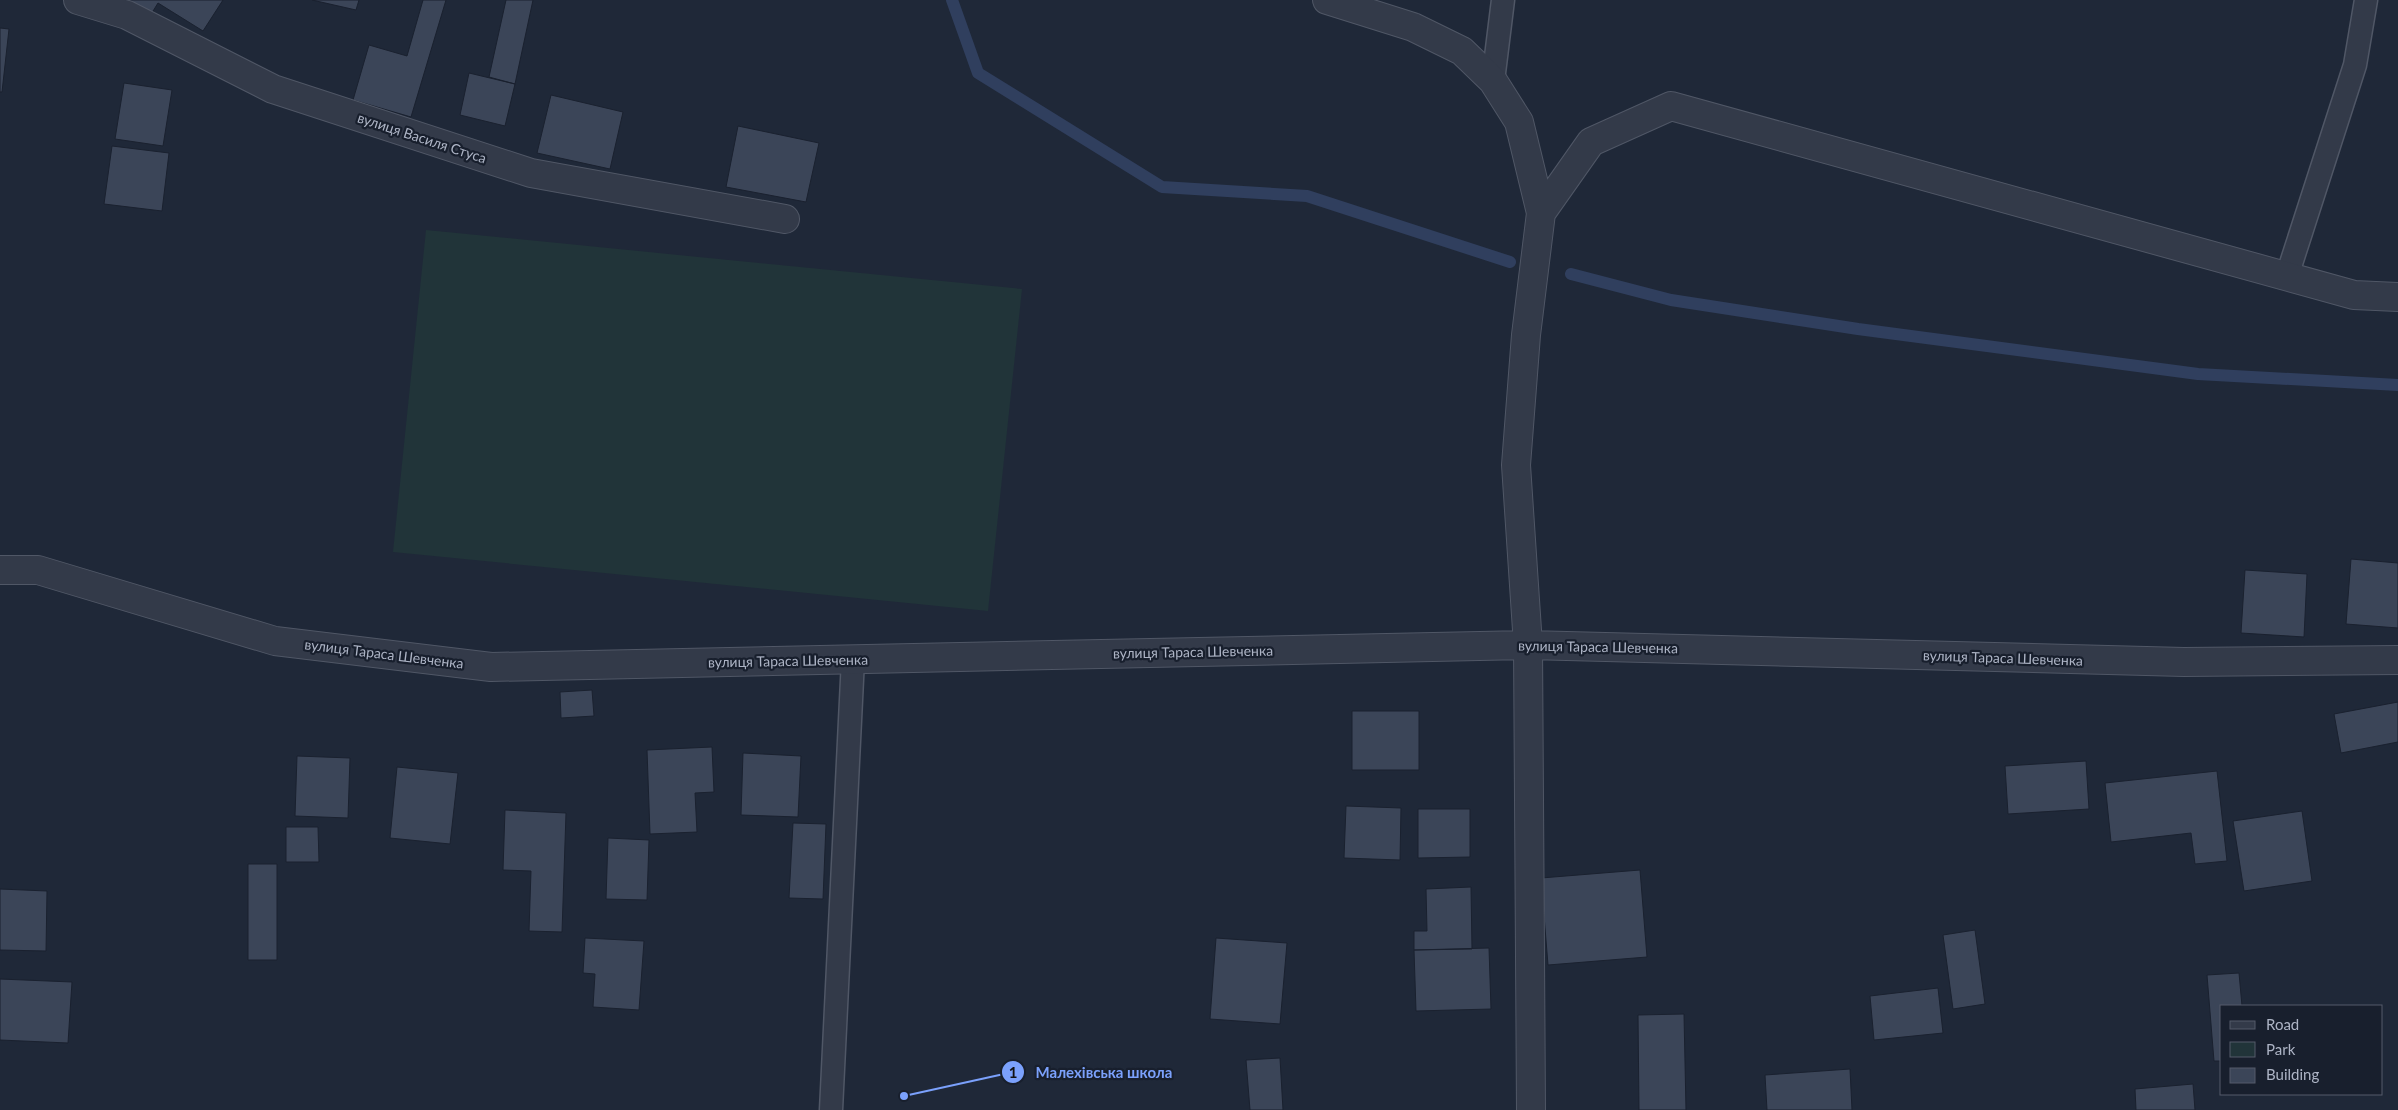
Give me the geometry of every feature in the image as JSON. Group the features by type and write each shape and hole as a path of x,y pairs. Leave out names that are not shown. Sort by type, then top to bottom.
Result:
{"street":[{"name":"вулиця Василя Стуса","path":"78,0 127,15 273,89 531,173 785,219"},
{"path":"1340,2 1413,27 1462,51 1493,81 1519,122 1540,213 1526,335 1516,465 1528,645 1531,1110"},
{"path":"1540,213 1592,142 1671,106 2354,295 2398,297"},
{"name":"вулиця Тараса Шевченка","path":"0,570 38,570 275,641 491,667 1528,645 2184,662 2398,660"}],"lane":[{"path":"1493,81 1503,0"},
{"path":"2287,276 2355,65 2366,0"},
{"path":"831,1110 853,659"}],"green space":[{"path":"426,230 1022,289 988,611 393,552"}],"building":[{"path":"124,0 223,0 203,31 158,3 150,16"},
{"path":"312,0 359,0 356,10"},
{"path":"423,0 446,0 411,117 353,100 369,45 407,56"},
{"path":"506,0 533,0 515,84 489,77"},
{"path":"0,28 9,29 2,92 0,92"},
{"path":"469,73 515,84 505,126 460,115"},
{"path":"124,83 172,90 163,146 115,139"},
{"path":"551,95 623,112 610,169 537,153"},
{"path":"738,126 819,143 806,202 726,187"},
{"path":"112,146 169,153 162,211 104,204"},
{"path":"2351,559 2398,563 2398,628 2346,624"},
{"path":"2245,570 2307,574 2304,637 2241,633"},
{"path":"592,690 594,716 561,718 560,692"},
{"path":"2398,702 2398,742 2341,753 2334,714"},
{"path":"1352,711 1419,711 1419,770 1352,770"},
{"path":"712,747 714,792 695,793 697,832 650,834 647,750"},
{"path":"743,753 801,756 798,817 741,815"},
{"path":"297,756 350,758 348,818 295,816"},
{"path":"2086,761 2089,809 2008,814 2005,766"},
{"path":"397,767 458,773 450,844 390,838"},
{"path":"2217,771 2227,861 2195,864 2191,833 2111,842 2105,783"},
{"path":"1346,806 1401,808 1400,860 1344,858"},
{"path":"1418,809 1470,809 1470,857 1418,858"},
{"path":"505,810 566,813 562,932 529,931 531,871 503,870"},
{"path":"2302,811 2312,881 2244,891 2233,821"},
{"path":"793,823 826,824 823,899 789,898"},
{"path":"286,827 318,827 319,862 286,862"},
{"path":"608,838 649,840 647,900 606,899"},
{"path":"248,864 277,864 277,960 248,960"},
{"path":"1640,870 1647,957 1548,965 1541,878"},
{"path":"1471,887 1472,949 1414,950 1414,931 1427,931 1426,889"},
{"path":"0,889 47,891 46,951 0,950"},
{"path":"1975,930 1985,1004 1953,1009 1943,935"},
{"path":"585,938 644,941 639,1010 593,1007 595,974 583,973"},
{"path":"1216,938 1287,943 1280,1024 1210,1019"},
{"path":"1489,948 1491,1009 1416,1011 1414,950"},
{"path":"2239,973 2242,1005 2220,1005 2220,1061 2214,1061 2207,975"},
{"path":"0,979 72,982 68,1043 0,1040"},
{"path":"1938,988 1943,1033 1874,1040 1870,996"},
{"path":"1684,1014 1686,1110 1639,1110 1638,1015"},
{"path":"1280,1058 1283,1110 1250,1110 1246,1060"},
{"path":"1850,1069 1852,1110 1767,1110 1765,1075"},
{"path":"2193,1084 2195,1110 2136,1110 2135,1089"}],"waterway":[{"path":"952,0 978,73 1162,187 1307,196 1510,262"},
{"path":"1571,274 1671,300 1858,329 2198,374 2398,385"}],"place":[{"name":"Малехівська школа","path":"904,1096"}]}
